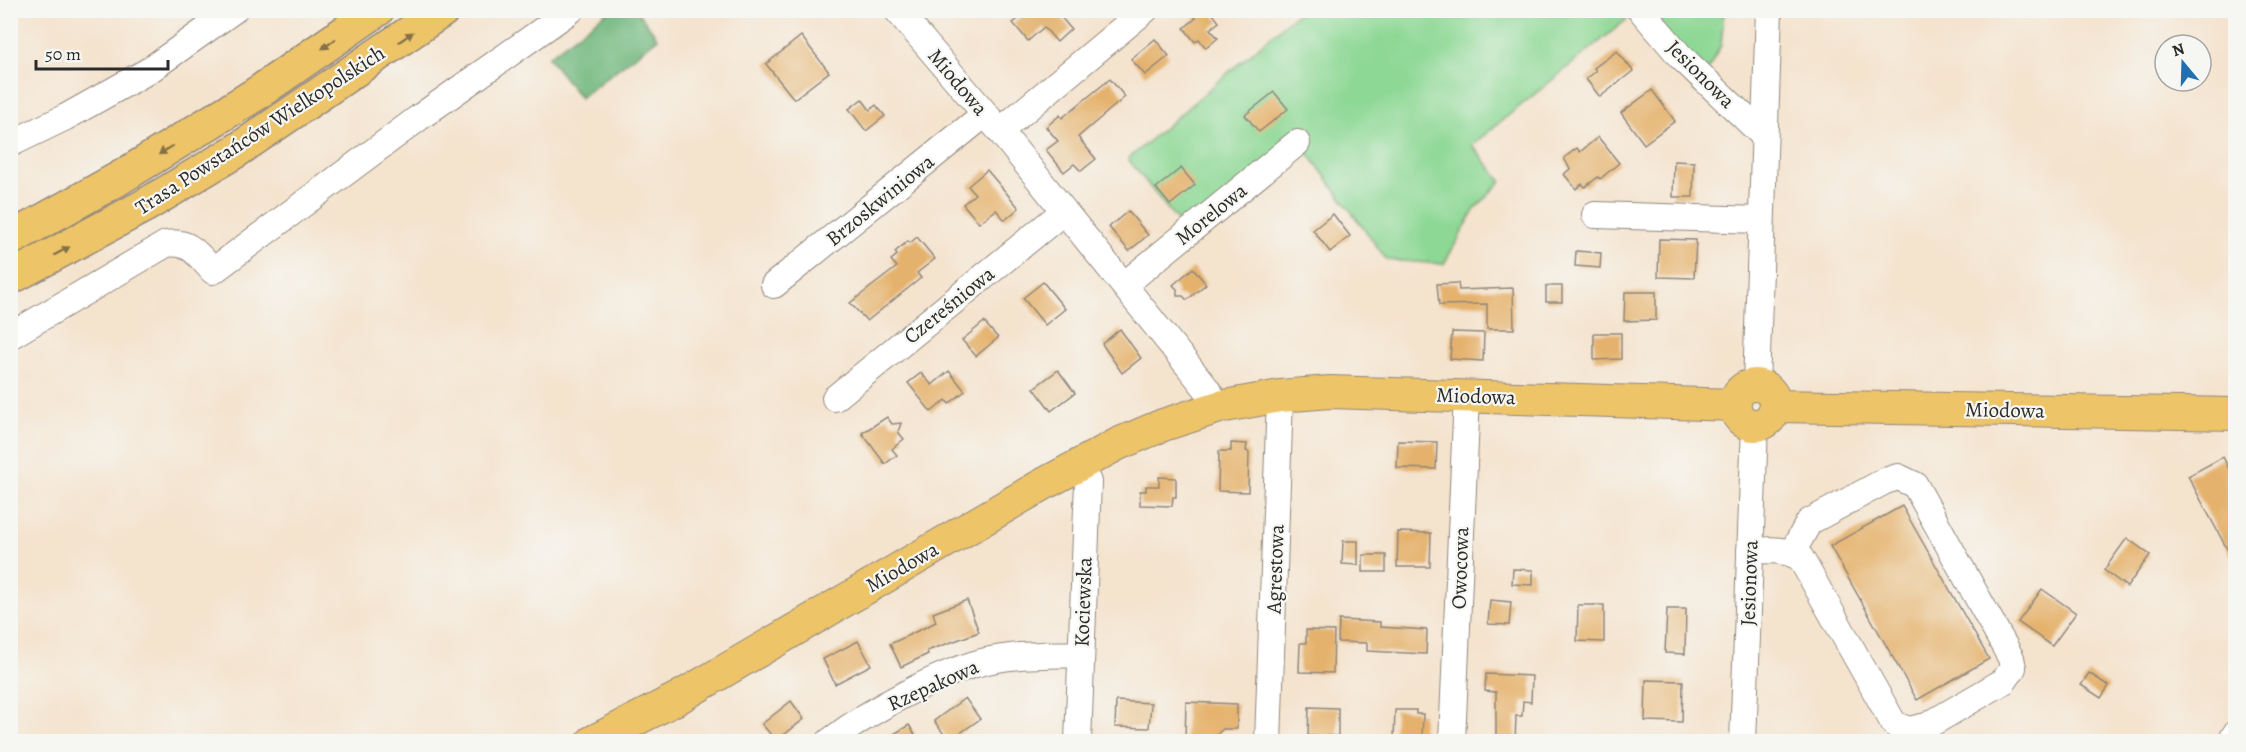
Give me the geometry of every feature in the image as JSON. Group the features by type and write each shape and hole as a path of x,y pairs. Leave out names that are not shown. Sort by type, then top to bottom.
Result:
{"highway":[{"name":"Trasa Powstańców Wielkopolskich","path":"10,239 118,179 237,106 377,10"},
{"name":"Trasa Powstańców Wielkopolskich","path":"10,278 144,206 236,151 443,10"}],"main road":[{"name":"Miodowa","path":"592,741 678,698 1042,485 1118,444 1156,428 1218,407 1280,396 1330,392 1755,405 2235,414"}],"street":[{"path":"10,144 66,117 148,71 234,10"},
{"path":"10,336 166,244 178,242 190,247 213,271 420,117 571,10"},
{"name":"Brzoskwiniowa","path":"774,285 1145,10"},
{"name":"Jesionowa","path":"1641,10 1680,56 1764,136"},
{"name":"Jesionowa","path":"1743,741 1769,10"},
{"name":"Miodowa","path":"908,14 992,123 1206,388 1218,407"},
{"name":"Morelowa","path":"1124,285 1297,143"},
{"name":"Czereśniowa","path":"835,398 1063,212"},
{"path":"1595,215 1761,220"},
{"name":"Owocowa","path":"1452,741 1467,395"},
{"name":"Agrestowa","path":"1268,741 1280,396"},
{"name":"Kociewska","path":"1078,741 1088,482 1080,465"},
{"path":"1750,551 1782,549 1800,557 1894,724 1908,730 1927,726 2004,681 2013,668 2011,658 1915,485 1898,477 1885,481 1809,522 1792,553"},
{"name":"Rzepakowa","path":"830,741 878,710 971,664 1003,658 1081,654"},
{"path":"2230,741 2235,733"}],"green space":[{"path":"610,10 637,11 658,38 580,98 548,57"},
{"path":"1300,11 1724,11 1721,45 1696,92 1631,16 1472,145 1501,181 1475,209 1444,264 1387,260 1305,149 1194,242 1128,159"}],"building":[{"path":"1015,10 1055,10 1071,29 1057,42 1044,27 1028,41 1013,23 1021,17"},
{"path":"1190,10 1210,10 1219,22 1210,29 1218,38 1206,48 1199,39 1195,42 1184,28 1196,18"},
{"path":"801,36 829,72 794,99 766,64"},
{"path":"1155,39 1169,56 1145,75 1131,59"},
{"path":"1617,51 1633,71 1600,97 1586,79 1596,71 1594,68"},
{"path":"1110,79 1125,97 1078,137 1096,159 1081,171 1074,164 1064,172 1046,150 1058,141 1046,127 1060,115 1062,118"},
{"path":"1652,90 1675,121 1644,144 1621,113"},
{"path":"1274,92 1288,109 1259,132 1245,115"},
{"path":"862,99 870,110 876,105 885,116 866,131 849,109"},
{"path":"1598,137 1619,163 1600,179 1598,177 1585,187 1582,184 1576,189 1564,174 1570,169 1564,158 1577,148 1580,152"},
{"path":"1674,161 1694,162 1693,197 1673,197"},
{"path":"1181,168 1195,185 1170,205 1156,188"},
{"path":"987,170 1019,208 1005,220 996,210 979,223 963,204 975,194 968,186"},
{"path":"1128,211 1148,235 1129,251 1109,227"},
{"path":"1333,214 1350,236 1330,252 1313,230"},
{"path":"917,237 935,259 917,273 921,278 867,321 850,303 897,267 891,260 897,255 895,252"},
{"path":"1659,239 1696,240 1694,278 1658,277"},
{"path":"1576,251 1601,253 1600,268 1575,266"},
{"path":"1193,268 1206,284 1187,300 1183,296 1177,296 1177,289 1173,285"},
{"path":"1043,282 1065,309 1045,325 1023,298"},
{"path":"1458,283 1459,290 1513,288 1514,329 1487,329 1487,304 1439,305 1437,284"},
{"path":"1546,286 1562,286 1562,302 1546,302"},
{"path":"1625,292 1656,292 1656,320 1624,321"},
{"path":"984,322 998,338 976,356 962,340"},
{"path":"1120,329 1141,358 1122,373 1102,344"},
{"path":"1452,332 1484,333 1483,361 1450,359"},
{"path":"1594,333 1621,333 1621,359 1594,360"},
{"path":"1058,370 1075,393 1051,411 1034,388"},
{"path":"949,371 965,391 949,404 946,400 931,412 908,383 921,373 932,385"},
{"path":"887,417 892,424 901,423 898,432 904,439 892,449 897,455 885,464 862,433"},
{"path":"1398,441 1437,442 1436,469 1397,468"},
{"path":"1231,443 1247,444 1246,451 1249,452 1248,492 1218,491 1219,451 1231,451"},
{"path":"2223,457 2235,481 2235,564 2188,476"},
{"path":"1159,477 1176,478 1176,497 1173,497 1172,506 1140,505 1140,491 1146,491 1146,486 1159,486"},
{"path":"1902,506 1989,659 1917,700 1830,546"},
{"path":"1398,532 1431,533 1430,567 1397,567"},
{"path":"2127,538 2150,555 2127,587 2104,570"},
{"path":"1343,541 1358,541 1358,565 1342,564"},
{"path":"1363,555 1386,555 1386,572 1363,572"},
{"path":"1513,569 1533,570 1533,585 1512,584"},
{"path":"2042,589 2076,613 2052,646 2018,622"},
{"path":"967,600 979,632 927,651 928,654 901,667 890,644 936,622 933,613"},
{"path":"1490,600 1511,602 1509,625 1488,624"},
{"path":"1578,605 1604,605 1604,642 1577,641"},
{"path":"1667,609 1686,609 1685,654 1665,653"},
{"path":"1339,620 1380,622 1380,627 1427,630 1426,654 1367,651 1367,643 1338,642"},
{"path":"1306,630 1334,631 1333,673 1299,672 1300,643 1306,643"},
{"path":"858,641 871,665 835,684 823,659"},
{"path":"2089,673 2109,686 2101,698 2081,685"},
{"path":"1486,674 1532,676 1531,702 1523,701 1522,716 1516,716 1515,741 1496,741 1496,692 1485,691"},
{"path":"1646,680 1683,681 1682,722 1645,721"},
{"path":"965,698 980,719 949,741 934,721"},
{"path":"791,701 804,719 776,741 762,724"},
{"path":"1116,701 1151,703 1149,728 1115,727"},
{"path":"1186,702 1237,704 1237,729 1223,729 1214,737 1214,741 1185,741"},
{"path":"1309,707 1338,708 1338,736 1308,736"},
{"path":"1395,710 1416,710 1416,714 1423,714 1422,740 1394,739"},
{"path":"909,725 919,741 882,741"}]}
